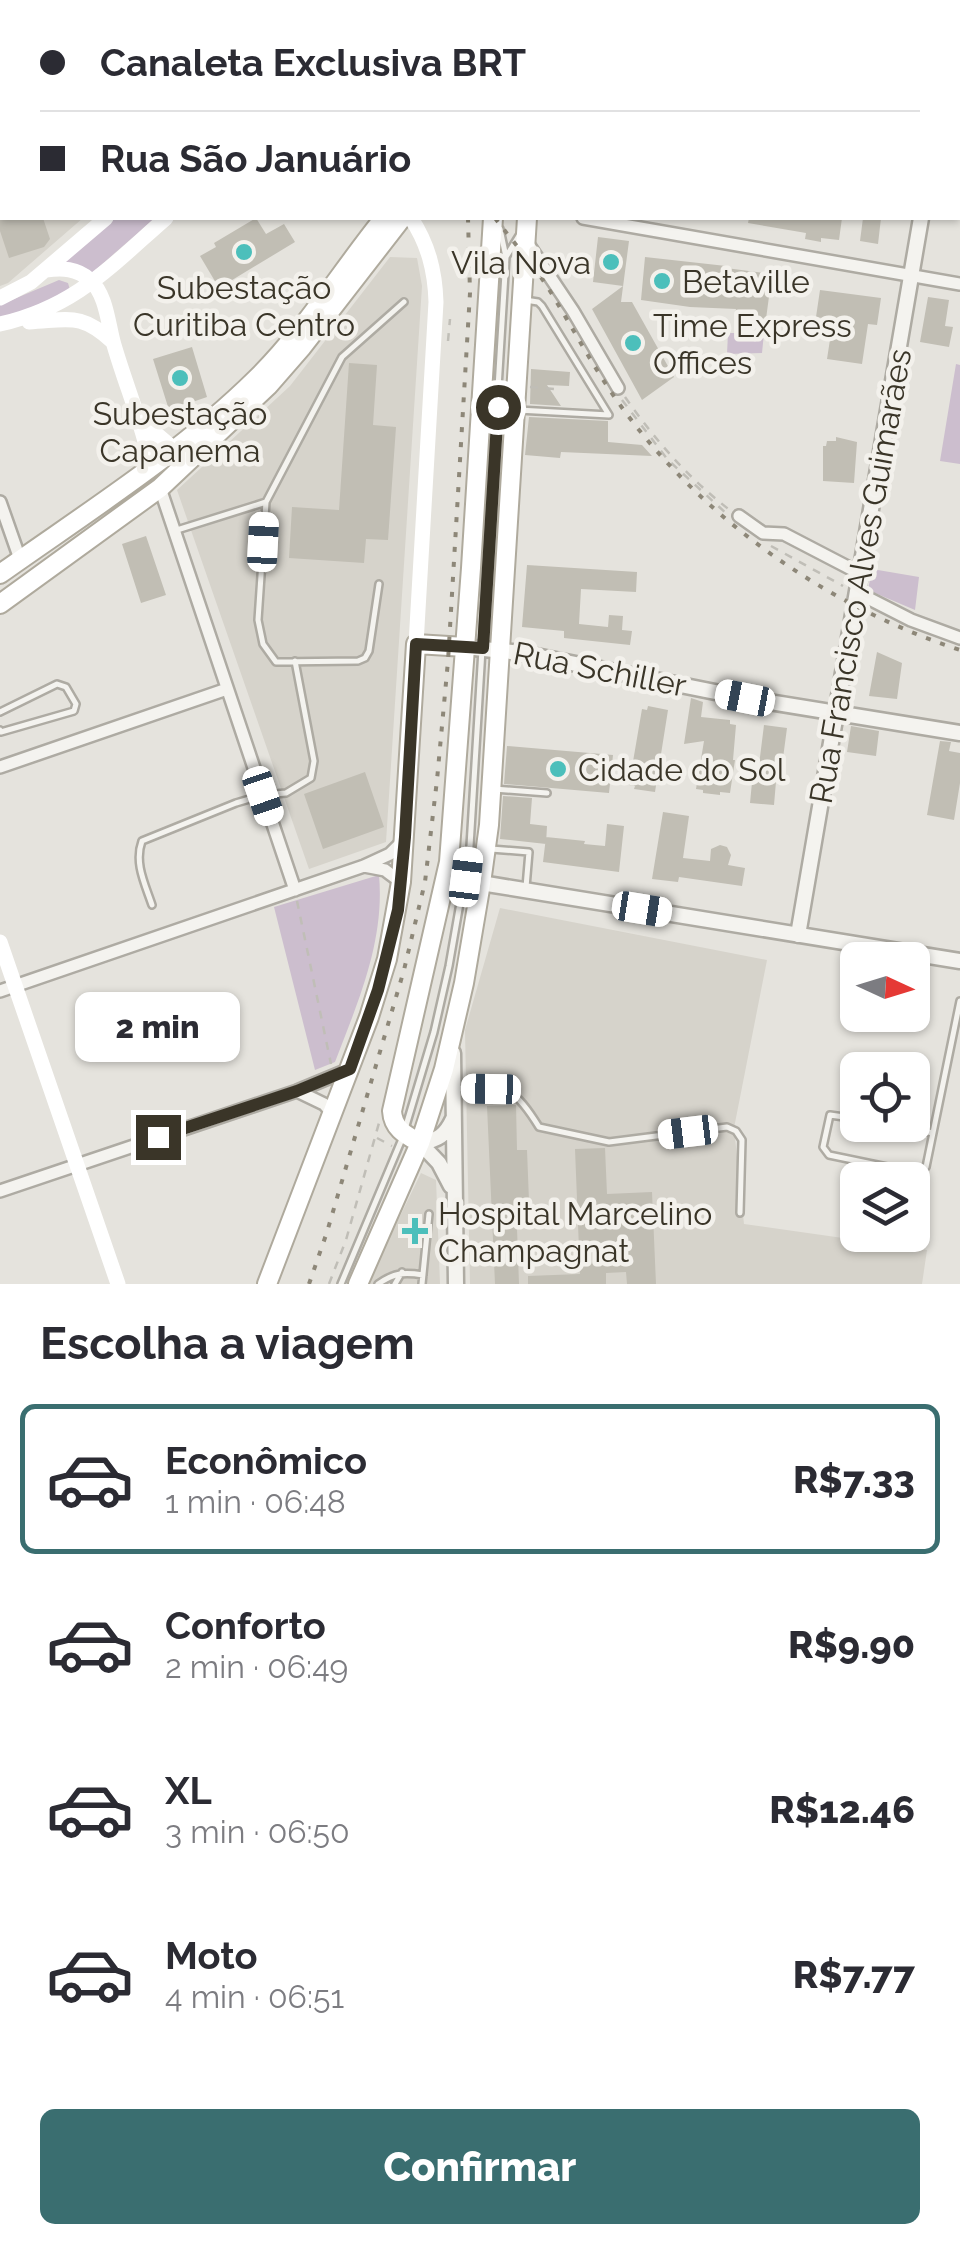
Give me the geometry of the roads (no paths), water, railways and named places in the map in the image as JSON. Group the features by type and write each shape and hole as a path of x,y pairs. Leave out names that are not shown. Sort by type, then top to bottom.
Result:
{"main road":[{"path":"0,298 20,290 104,220"},
{"path":"0,324 42,312 73,296 164,220"},
{"path":"0,604 160,488 263,381 382,220"},
{"path":"0,574 174,449 302,347 400,220"},
{"path":"267,1284 383,975 401,882 436,302 432,263 412,220"},
{"path":"366,1282 412,1138 453,1037 482,883 491,789 483,648 495,220"},
{"path":"412,1138 393,1121 392,1111 446,875 483,648 515,409 527,227"},
{"path":"46,270 69,269 93,282 106,311 112,342 152,465"},
{"path":"0,324 78,320 95,326 112,342"},
{"path":"141,422 174,449"},
{"name":"Rua Schiller","path":"416,644 483,648"},
{"path":"0,942 8,989 77,1165 118,1284"}],"street":[{"path":"595,220 960,284"},
{"name":"Rua Francisco Alves Guimarães","path":"798,935 838,713 851,590 861,574 922,220"},
{"path":"527,227 620,393"},
{"path":"160,488 295,890"},
{"path":"0,502 4,525 20,560"},
{"path":"734,516 763,533 784,534 861,574"},
{"path":"851,590 960,638"},
{"name":"Rua Schiller","path":"483,648 745,698 960,733"},
{"path":"0,767 227,689"},
{"path":"8,989 364,866 390,854 405,837"},
{"path":"364,866 384,870 401,882"},
{"path":"482,883 960,961"},
{"path":"453,1037 456,1284"},
{"path":"0,1190 297,1091 350,1069"},
{"path":"297,1091 324,1104 333,1114"},
{"path":"412,1138 435,1141 454,1118"},
{"path":"412,1138 444,1170 454,1195"}],"lane":[{"path":"483,648 506,256 496,220"},
{"path":"506,256 527,227"},
{"path":"515,409 610,416 540,304 522,300"},
{"path":"379,584 365,658 276,662 263,644 258,620 266,502 342,358 404,302"},
{"path":"174,530 266,502"},
{"path":"152,905 138,861 142,841 236,803 286,793 312,778 314,761 296,662"},
{"path":"0,712 56,684 66,686 76,704 74,711 0,732"},
{"path":"491,789 547,793"},
{"path":"486,848 529,852 526,890"},
{"path":"840,1116 830,1115 824,1147 829,1155 922,1172 934,1132 960,1000"},
{"path":"453,1088 506,1090 518,1096 539,1127 609,1142 727,1127 742,1140 740,1213"},
{"path":"930,1131 934,1132"},
{"path":"341,1284 412,1138"},
{"path":"422,1284 429,1214"},
{"path":"395,1284 402,1272"},
{"path":"366,1282 402,1272 423,1276"}],"railway":[{"path":"309,1284 404,970 425,882 448,661 470,293 468,220"},
{"path":"497,220 544,281 620,405 664,460 700,496 779,560 822,587 866,611 960,650"}],"place":[{"name":"Subestação Curitiba Centro","path":"244,252"},
{"name":"Vila Nova","path":"611,262"},
{"name":"Betaville","path":"662,281"},
{"name":"Time Express Offices","path":"633,343"},
{"name":"Subestação Capanema","path":"180,378"},
{"name":"Cidade do Sol","path":"558,769"},
{"name":"Hospital Marcelino Champagnat","path":"415,1231"}]}
